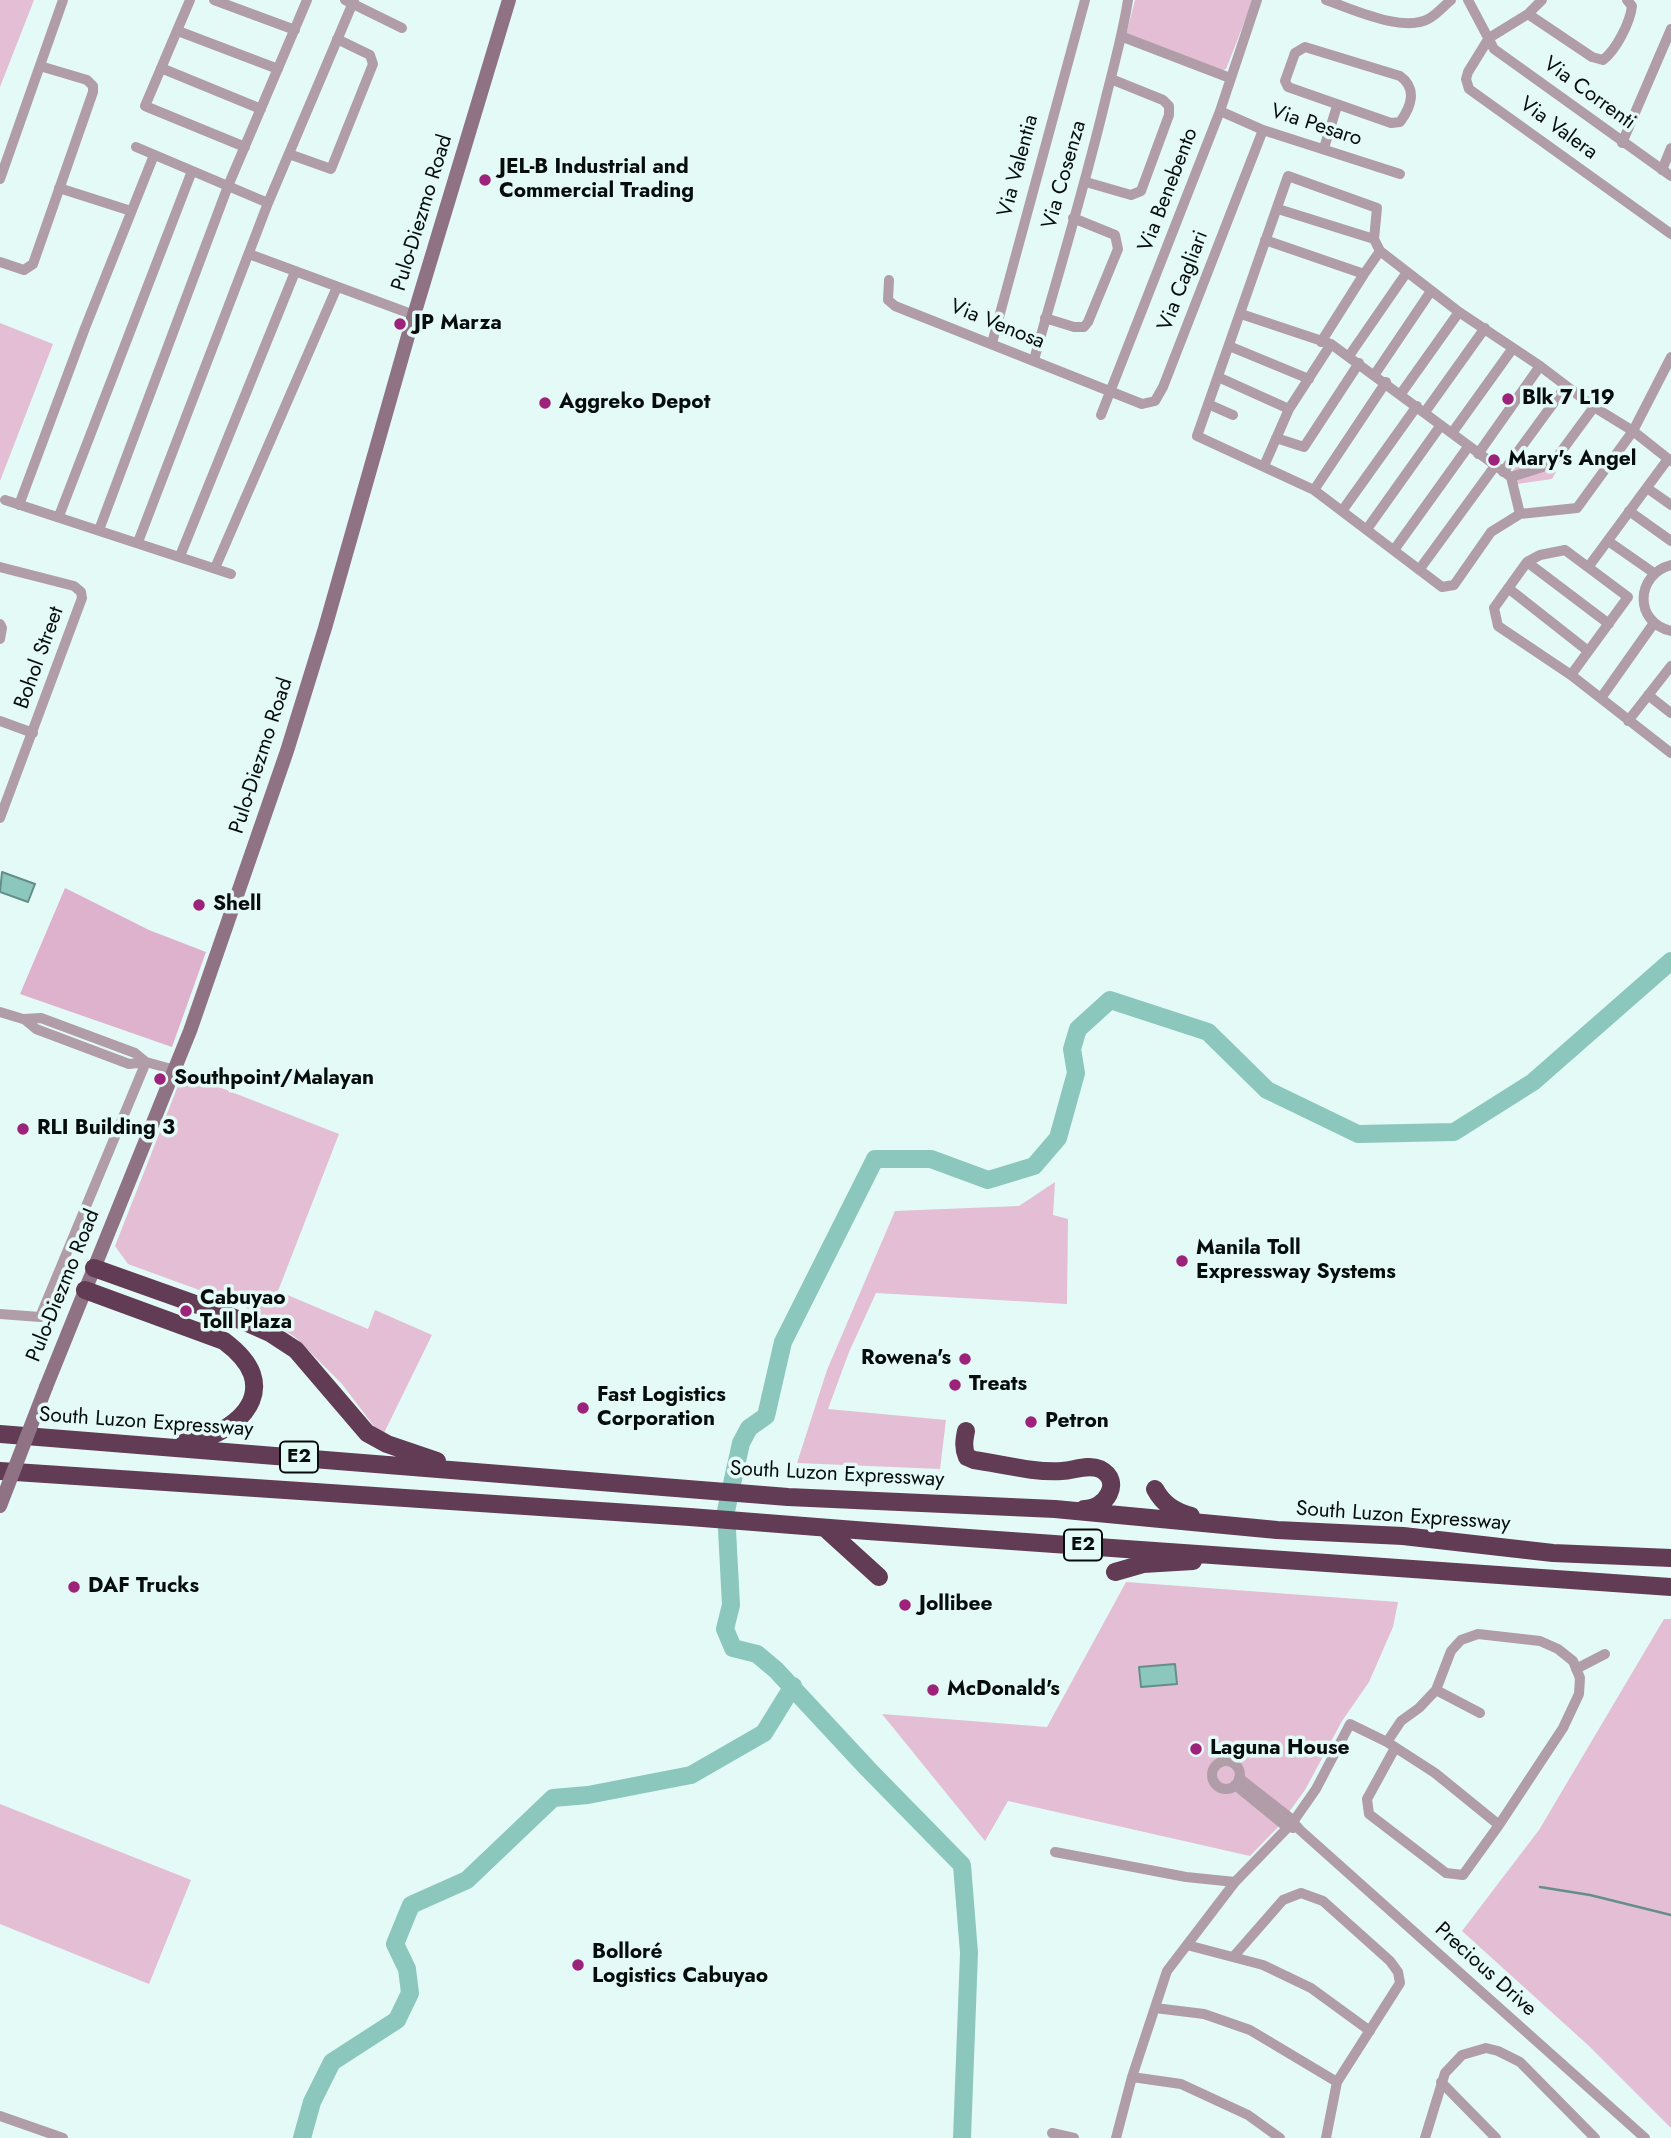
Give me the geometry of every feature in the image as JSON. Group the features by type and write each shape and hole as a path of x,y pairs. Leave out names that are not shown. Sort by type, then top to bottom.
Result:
{"highway":[{"path":"94,1268 270,1333 296,1350 367,1433 387,1444 463,1470"},
{"path":"85,1290 224,1341 240,1354 253,1375 253,1390 248,1408 221,1434 192,1442 136,1445"},
{"path":"966,1431 964,1451 967,1457 974,1460 1061,1471 1090,1467 1106,1474 1111,1482 1111,1490 1102,1504 1091,1510 1055,1509"},
{"name":"South Luzon Expressway","path":"0,1434 788,1497 1055,1509 1277,1530 1403,1536 1553,1553 1671,1558"},
{"name":"E2","path":"0,1471 1671,1587"},
{"path":"1155,1489 1169,1508 1188,1516 1232,1525"},
{"path":"824,1528 879,1577"},
{"path":"1115,1572 1143,1564 1182,1563 1224,1555"}],"main road":[{"name":"Pulo-Diezmo Road","path":"0,1506 175,1070 287,751 509,0"}],"street":[{"path":"0,179 63,0"},
{"path":"190,0 145,106 245,146"},
{"path":"214,0 295,30"},
{"path":"99,530 228,186 307,0"},
{"name":"Via Valentia","path":"992,343 1085,0"},
{"name":"Via Cosenza","path":"1034,360 1073,218 1086,182 1123,37 1128,0"},
{"name":"Via Benebento","path":"1101,415 1220,111 1257,0"},
{"path":"1326,0 1392,22 1408,23 1429,19 1451,0"},
{"name":"Via Correnti","path":"1468,0 1494,49 1666,173"},
{"path":"1489,38 1528,14 1542,0"},
{"path":"1528,14 1592,57 1603,60 1610,54 1631,14 1632,6 1628,0"},
{"path":"138,542 268,203 351,1 402,28"},
{"path":"1622,143 1671,29"},
{"path":"177,31 278,69"},
{"path":"1123,37 1230,78"},
{"name":"Via Valera","path":"1489,38 1468,72 1466,79 1469,89 1671,234"},
{"path":"289,154 331,169 373,64 370,55 337,39"},
{"path":"1305,47 1400,76 1409,82 1412,88 1406,113 1400,122 1391,123 1337,106 1288,88 1284,81 1299,49 1305,47"},
{"path":"0,262 21,270 31,267 93,92 93,86 87,80 40,66"},
{"path":"161,68 261,109"},
{"path":"1086,182 1131,195 1141,191 1169,115 1169,106 1163,100 1111,79"},
{"path":"1324,148 1337,106"},
{"name":"Via Pesaro","path":"1220,111 1263,130 1400,174"},
{"name":"Via Cagliari","path":"1111,392 1142,404 1155,401 1163,387 1263,130"},
{"path":"136,147 268,203"},
{"path":"1666,173 1671,148"},
{"path":"19,505 153,155"},
{"path":"59,516 191,171"},
{"path":"1589,566 1670,460 1633,431 1594,407 1540,366 1459,312 1380,251 1374,239 1377,208 1288,176 1197,436 1314,490 1442,587 1454,585 1491,532 1520,514 1577,508 1633,431 1671,357"},
{"path":"59,188 131,211"},
{"path":"1278,209 1374,239"},
{"path":"1045,318 1073,327 1084,327 1118,249 1115,235 1073,218"},
{"path":"1265,240 1364,274"},
{"path":"1264,466 1289,409 1309,379 1364,274 1380,251"},
{"path":"249,254 414,315"},
{"path":"180,556 295,272"},
{"path":"1349,356 1407,272"},
{"name":"Via Venosa","path":"889,280 888,300 895,306 1111,392"},
{"path":"215,568 337,287"},
{"path":"1375,374 1431,291"},
{"path":"1400,395 1459,312"},
{"path":"1241,314 1326,343 1375,374 1503,471 1520,514"},
{"path":"1342,511 1485,328"},
{"path":"1229,346 1309,379"},
{"path":"1452,433 1513,348"},
{"path":"1276,438 1304,447 1359,363"},
{"path":"1478,454 1540,366"},
{"path":"1218,377 1289,409"},
{"path":"1314,490 1386,382"},
{"path":"1419,570 1503,471 1566,386"},
{"path":"1208,404 1233,415"},
{"path":"1503,471 1552,464 1594,407"},
{"path":"1367,529 1441,425"},
{"path":"1394,550 1468,447"},
{"path":"1647,488 1671,505"},
{"path":"5,500 231,574"},
{"path":"1629,512 1671,541"},
{"path":"1608,541 1654,573"},
{"path":"1571,675 1628,597 1565,550 1540,555 1527,562 1494,608 1498,626 1571,675 1671,753"},
{"path":"1527,562 1609,624"},
{"path":"1671,565 1654,573 1643,596 1644,606 1654,623 1671,631"},
{"name":"Bohol Street","path":"0,567 74,586 81,592 82,597 0,818"},
{"path":"1508,588 1588,651"},
{"path":"1601,698 1654,623"},
{"path":"0,624 0,639"},
{"path":"1628,721 1670,670"},
{"path":"1648,695 1671,713"},
{"path":"0,721 33,733"},
{"path":"0,1012 23,1019 41,1018 135,1053 146,1062 175,1070"},
{"path":"0,1314 40,1317 146,1062"},
{"path":"1478,1634 1540,1641 1558,1649 1573,1661 1580,1678 1578,1694 1563,1728 1463,1875 1446,1873 1369,1814 1367,1799 1401,1721 1419,1708 1436,1690 1451,1651 1461,1640 1478,1634"},
{"path":"1576,1669 1605,1654"},
{"path":"1436,1690 1480,1713"},
{"path":"1116,2138 1132,2077 1167,1971 1236,1882 1291,1824 1317,1788 1350,1724 1391,1745 1435,1773 1499,1825"},
{"name":"Precious Drive","path":"1237,1782 1300,1830 1646,2138"},
{"path":"1055,1852 1186,1877 1236,1882"},
{"path":"1234,1956 1283,1900 1301,1893 1323,1901 1390,1961 1398,1972 1399,1983 1337,2082 1326,2138"},
{"path":"1187,1945 1263,1965 1311,1988 1370,2031"},
{"path":"1155,2008 1204,2014 1250,2030 1337,2082"},
{"path":"1425,2138 1441,2082 1452,2063 1462,2055 1486,2048 1520,2062 1595,2138"},
{"path":"1132,2077 1181,2084 1248,2115 1280,2138"},
{"path":"1441,2082 1496,2138"},
{"path":"0,2116 63,2138"},
{"path":"1052,2133 1074,2138"}],"shaded area":[{"path":"0,0 34,0 0,87"},
{"path":"1135,0 1253,0 1226,69 1220,71 1126,35"},
{"path":"0,323 53,344 0,481"},
{"path":"1527,452 1556,472 1552,479 1517,484 1507,478"},
{"path":"2,872 35,884 28,902 0,892"},
{"path":"65,888 149,930 206,952 172,1047 20,994"},
{"path":"183,1073 339,1134 278,1291 368,1329 375,1310 432,1335 382,1437 342,1384 295,1337 243,1306 128,1264 115,1246"},
{"path":"1055,1182 1053,1215 1068,1219 1067,1304 876,1293 849,1352 828,1409 946,1420 940,1469 797,1463 827,1370 895,1211 1019,1206"},
{"path":"1126,1582 1398,1602 1393,1627 1369,1682 1342,1721 1305,1790 1289,1812 1244,1778 1235,1791 1280,1825 1250,1856 1008,1801 985,1841 882,1714 1047,1727"},
{"path":"1664,1619 1671,1619 1671,2128 1589,2046 1462,1931 1539,1830"},
{"path":"1175,1664 1177,1684 1141,1687 1139,1667"},
{"path":"0,1804 191,1880 149,1984 0,1924"}],"waterway":[{"path":"962,2138 969,1953 962,1865 776,1670 757,1654 733,1648 725,1629 731,1605 726,1511 741,1443 749,1428 766,1416 783,1342 875,1159 931,1159 988,1180 1034,1166 1058,1138 1076,1073 1072,1049 1078,1029 1110,1000 1208,1032 1267,1090 1358,1134 1454,1132 1533,1082 1671,961"},
{"path":"302,2138 312,2102 332,2062 397,2020 410,1993 407,1969 395,1944 411,1905 467,1880 553,1798 588,1795 691,1775 764,1733 793,1686"},
{"path":"1540,1887 1590,1895 1671,1915"}],"place":[{"name":"JEL-B Industrial and Commercial Trading","path":"485,180"},
{"name":"JP Marza","path":"400,324"},
{"name":"Blk 7 L19","path":"1508,399"},
{"name":"Aggreko Depot","path":"545,403"},
{"name":"Mary's Angel","path":"1494,460"},
{"name":"Shell","path":"199,905"},
{"name":"Southpoint/Malayan","path":"160,1079"},
{"name":"RLI Building 3","path":"23,1129"},
{"name":"Manila Toll Expressway Systems","path":"1182,1261"},
{"name":"Cabuyao Toll Plaza","path":"186,1311"},
{"name":"Rowena's","path":"965,1359"},
{"name":"Treats","path":"955,1385"},
{"name":"Fast Logistics Corporation","path":"583,1408"},
{"name":"Petron","path":"1031,1422"},
{"name":"DAF Trucks","path":"74,1587"},
{"name":"Jollibee","path":"905,1605"},
{"name":"McDonald's","path":"933,1690"},
{"name":"Laguna House","path":"1196,1749"},
{"name":"Bolloré Logistics Cabuyao","path":"578,1965"}]}
